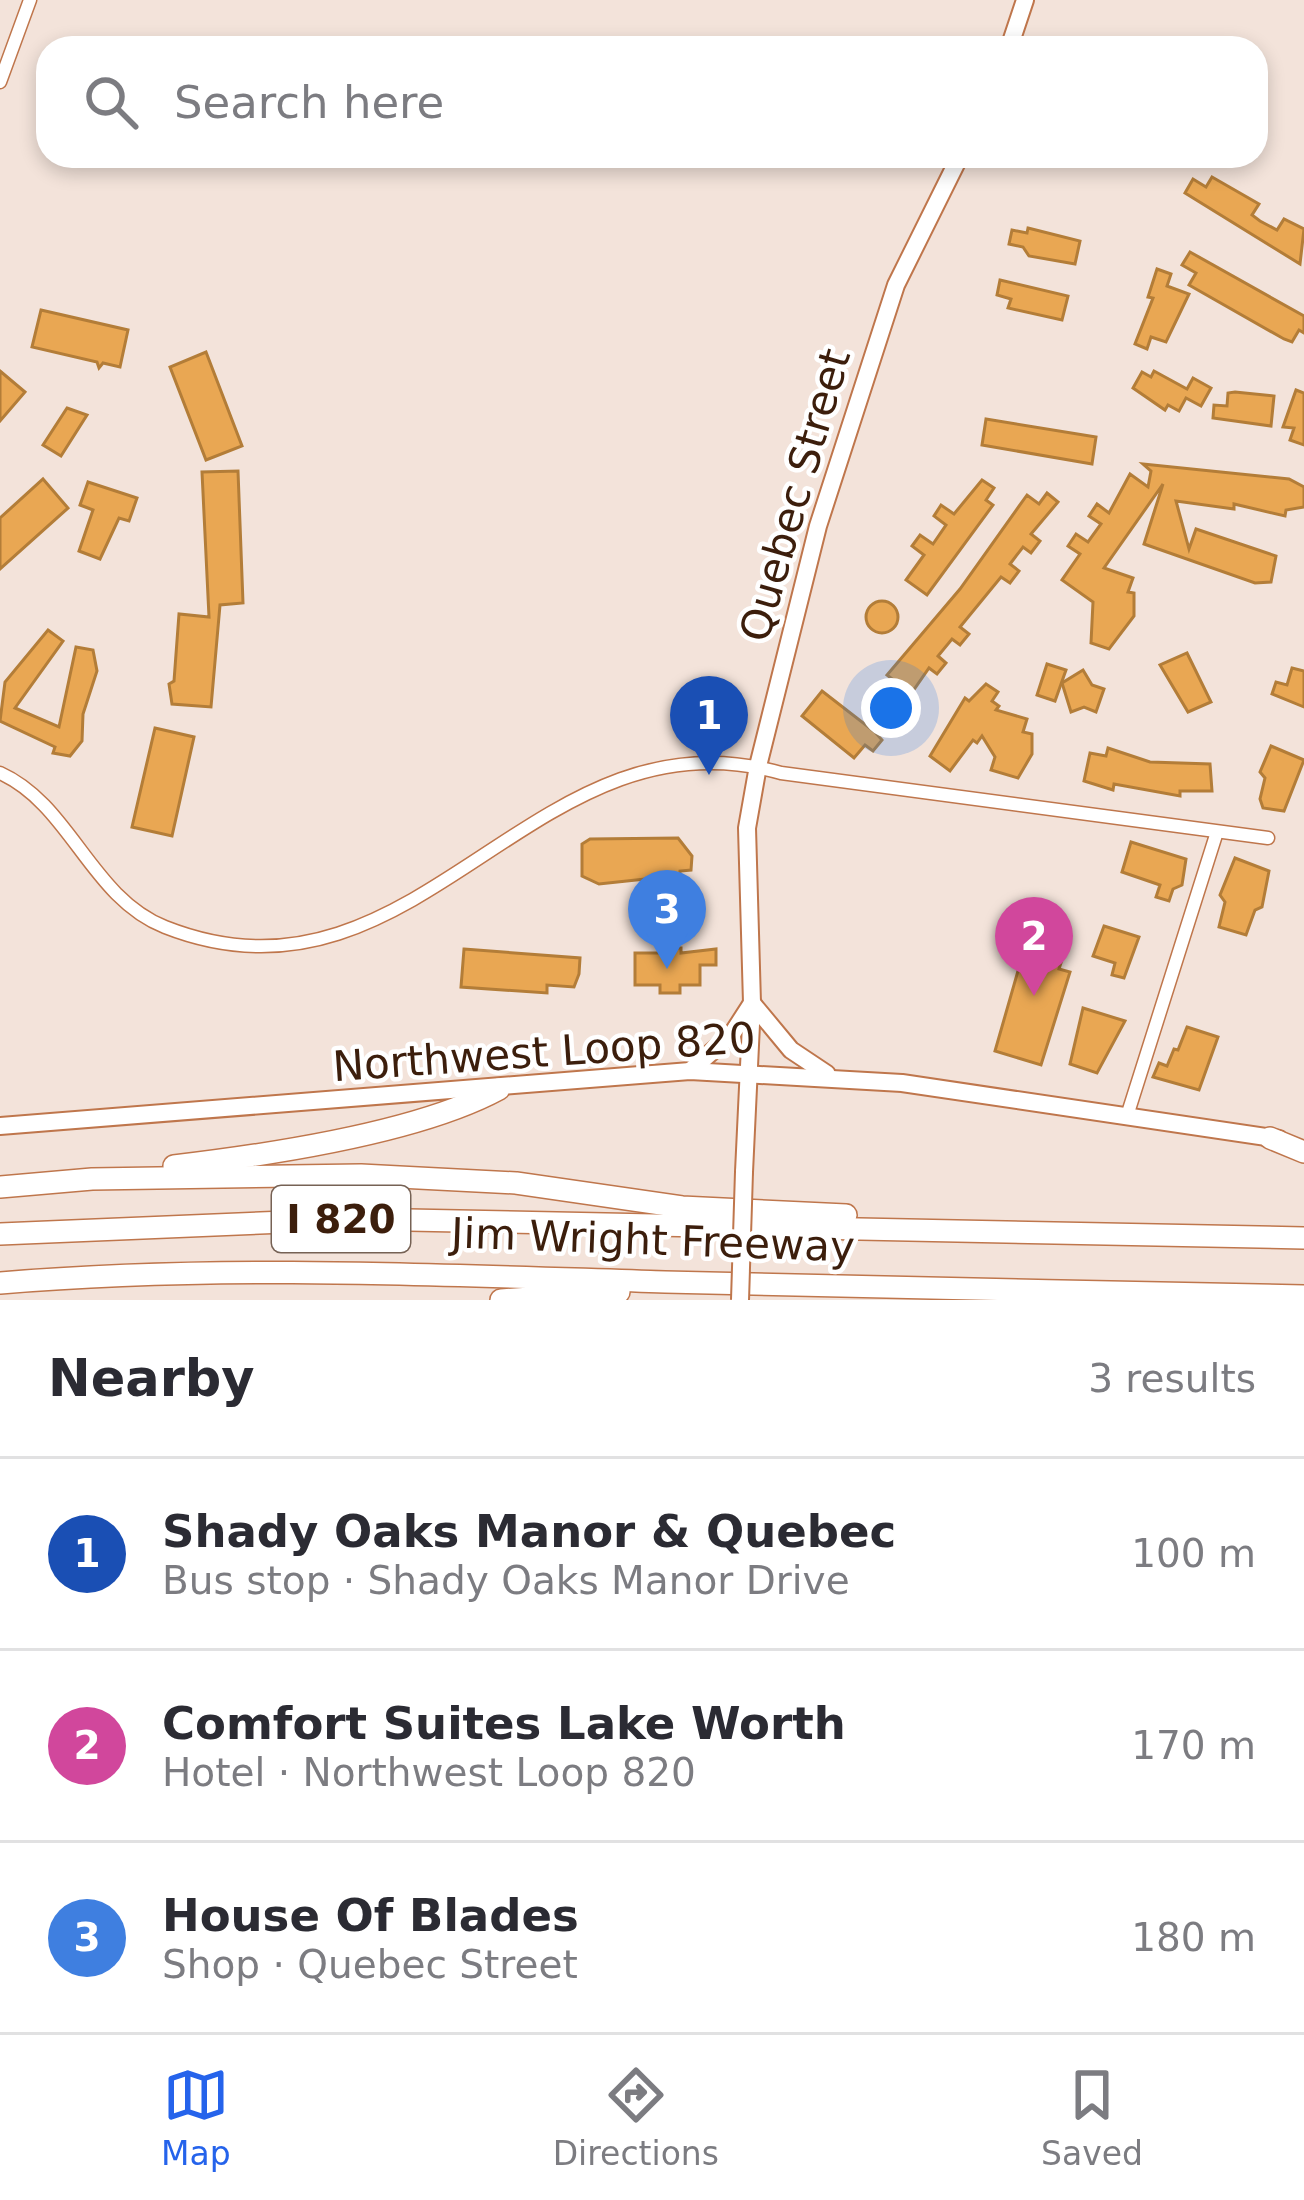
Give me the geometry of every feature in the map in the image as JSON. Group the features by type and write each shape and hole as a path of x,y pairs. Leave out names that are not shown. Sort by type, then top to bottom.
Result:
{"highway":[{"path":"0,1187 92,1179 297,1146 475,1102 499,1089"},
{"path":"1270,1138 1304,1152"},
{"path":"92,1179 439,1178 682,1207 968,1221 988,1232"},
{"name":"Jim Wright Freeway","path":"0,1234 358,1219 1304,1238"},
{"name":"Jim Wright Freeway","path":"0,1283 240,1270 409,1270 660,1282 1304,1296"},
{"path":"501,1300 638,1292 660,1282"}],"main road":[{"path":"1013,36 1025,0"},
{"name":"Quebec Street","path":"740,1300 752,1004 747,828 758,766 818,526 896,285 954,168"},
{"path":"690,1071 732,1034 752,1004 791,1051 830,1076"},
{"name":"Northwest Loop 820","path":"0,1126 690,1071 830,1076 1304,1142"}],"street":[{"path":"0,82 30,0"},
{"path":"0,773 38,797 102,880 160,925 230,943 283,948 318,943 408,903 559,806 622,776 677,762 742,761 1216,835 1268,838"},
{"path":"1127,1116 1216,835"}],"building":[{"path":"1212,177 1259,204 1252,215 1260,221 1277,230 1284,219 1304,229 1300,264 1185,193 1193,179 1206,187"},
{"path":"1028,228 1080,241 1075,264 1029,256 1023,247 1009,244 1012,230 1027,233"},
{"path":"1190,252 1304,316 1304,333 1299,330 1292,342 1284,339 1189,285 1196,273 1182,265"},
{"path":"1157,269 1171,274 1167,286 1189,294 1166,342 1151,337 1147,349 1135,344 1153,298 1148,297"},
{"path":"1000,280 1068,296 1062,320 1008,308 1011,299 997,295"},
{"path":"41,310 128,330 120,367 103,363 99,368 97,362 32,347"},
{"path":"206,352 242,446 206,460 170,367"},
{"path":"0,371 25,392 0,421"},
{"path":"1154,371 1187,389 1193,378 1211,388 1201,406 1186,398 1179,411 1168,405 1165,410 1133,388 1142,372 1151,377"},
{"path":"1296,390 1304,393 1304,445 1290,440 1294,428 1283,427"},
{"path":"1228,393 1274,396 1271,426 1213,418 1214,405 1227,406"},
{"path":"67,408 87,415 61,456 43,445"},
{"path":"986,419 1096,437 1092,464 982,445"},
{"path":"1143,464 1289,479 1304,487 1304,507 1286,510 1285,516 1234,504 1234,509 1176,501 1189,549 1196,529 1276,556 1271,582 1255,583 1144,544 1163,484 1104,568 1133,578 1128,592 1134,593 1134,616 1109,649 1091,643 1093,602 1062,580 1080,554 1068,546 1076,534 1088,542 1101,524 1089,516 1097,504 1109,513 1130,474 1148,487 1151,471"},
{"path":"238,471 243,603 220,605 211,707 172,704 169,684 174,681 179,614 209,617 202,472"},
{"path":"43,479 68,508 0,569 0,518"},
{"path":"982,480 994,488 986,500 993,505 927,595 906,580 924,555 912,546 920,535 933,544 946,525 934,516 941,505 954,514"},
{"path":"88,482 137,498 129,521 119,518 100,559 79,551 93,510 80,505"},
{"path":"1047,493 1058,502 1031,534 1040,541 1031,553 1023,547 1010,564 1019,571 1010,583 1001,577 960,627 969,634 960,645 952,639 938,656 946,663 937,674 929,668 904,704 893,695 901,686 887,675 960,589 1027,495 1039,504"},
{"path":"882,601 893,606 898,617 893,628 882,633 871,628 866,617 871,606"},
{"path":"48,630 63,641 15,708 59,727 76,647 93,650 97,671 83,714 82,741 70,756 53,753 55,747 0,721 5,682"},
{"path":"1187,653 1211,702 1188,712 1160,665"},
{"path":"1047,664 1066,670 1055,701 1037,695"},
{"path":"1292,668 1304,671 1304,707 1272,694 1276,682 1287,685"},
{"path":"1083,670 1092,685 1104,689 1096,712 1084,707 1071,712 1062,683"},
{"path":"986,684 998,692 992,701 999,706 996,710 1027,719 1023,732 1032,734 1032,754 1018,778 991,770 995,757 982,736 977,743 973,740 950,771 930,756 965,698 969,701"},
{"path":"822,691 882,740 873,751 865,745 854,758 802,716"},
{"path":"155,728 194,737 172,836 132,827"},
{"path":"1271,746 1304,760 1284,811 1263,808 1260,799 1265,778 1260,772"},
{"path":"1108,748 1150,762 1210,764 1212,791 1180,791 1180,796 1114,784 1113,790 1084,781 1090,753 1106,756"},
{"path":"678,838 692,856 691,870 680,871 679,912 655,912 655,878 599,884 582,876 582,844 590,839"},
{"path":"1131,842 1186,859 1182,885 1173,889 1169,901 1156,897 1160,885 1122,872"},
{"path":"1235,858 1269,871 1262,907 1255,910 1246,935 1219,927 1225,902 1220,895"},
{"path":"1104,926 1139,937 1124,978 1112,975 1115,963 1093,956"},
{"path":"1036,928 1069,938 1059,969 1070,972 1041,1065 995,1051 1028,936"},
{"path":"659,948 681,948 681,953 716,949 716,965 700,965 700,985 680,985 680,993 660,993 660,985 635,985 635,953 659,953"},
{"path":"464,949 580,958 579,974 574,987 547,985 547,993 461,987"},
{"path":"1083,1008 1125,1021 1097,1073 1070,1064"},
{"path":"1187,1027 1218,1037 1199,1090 1153,1077 1159,1063 1167,1066 1174,1049 1178,1050"}],"place":[{"name":"Shady Oaks Manor & Quebec","path":"709,775"},
{"name":"House Of Blades","path":"667,969"},
{"name":"Comfort Suites Lake Worth","path":"1034,996"}]}
